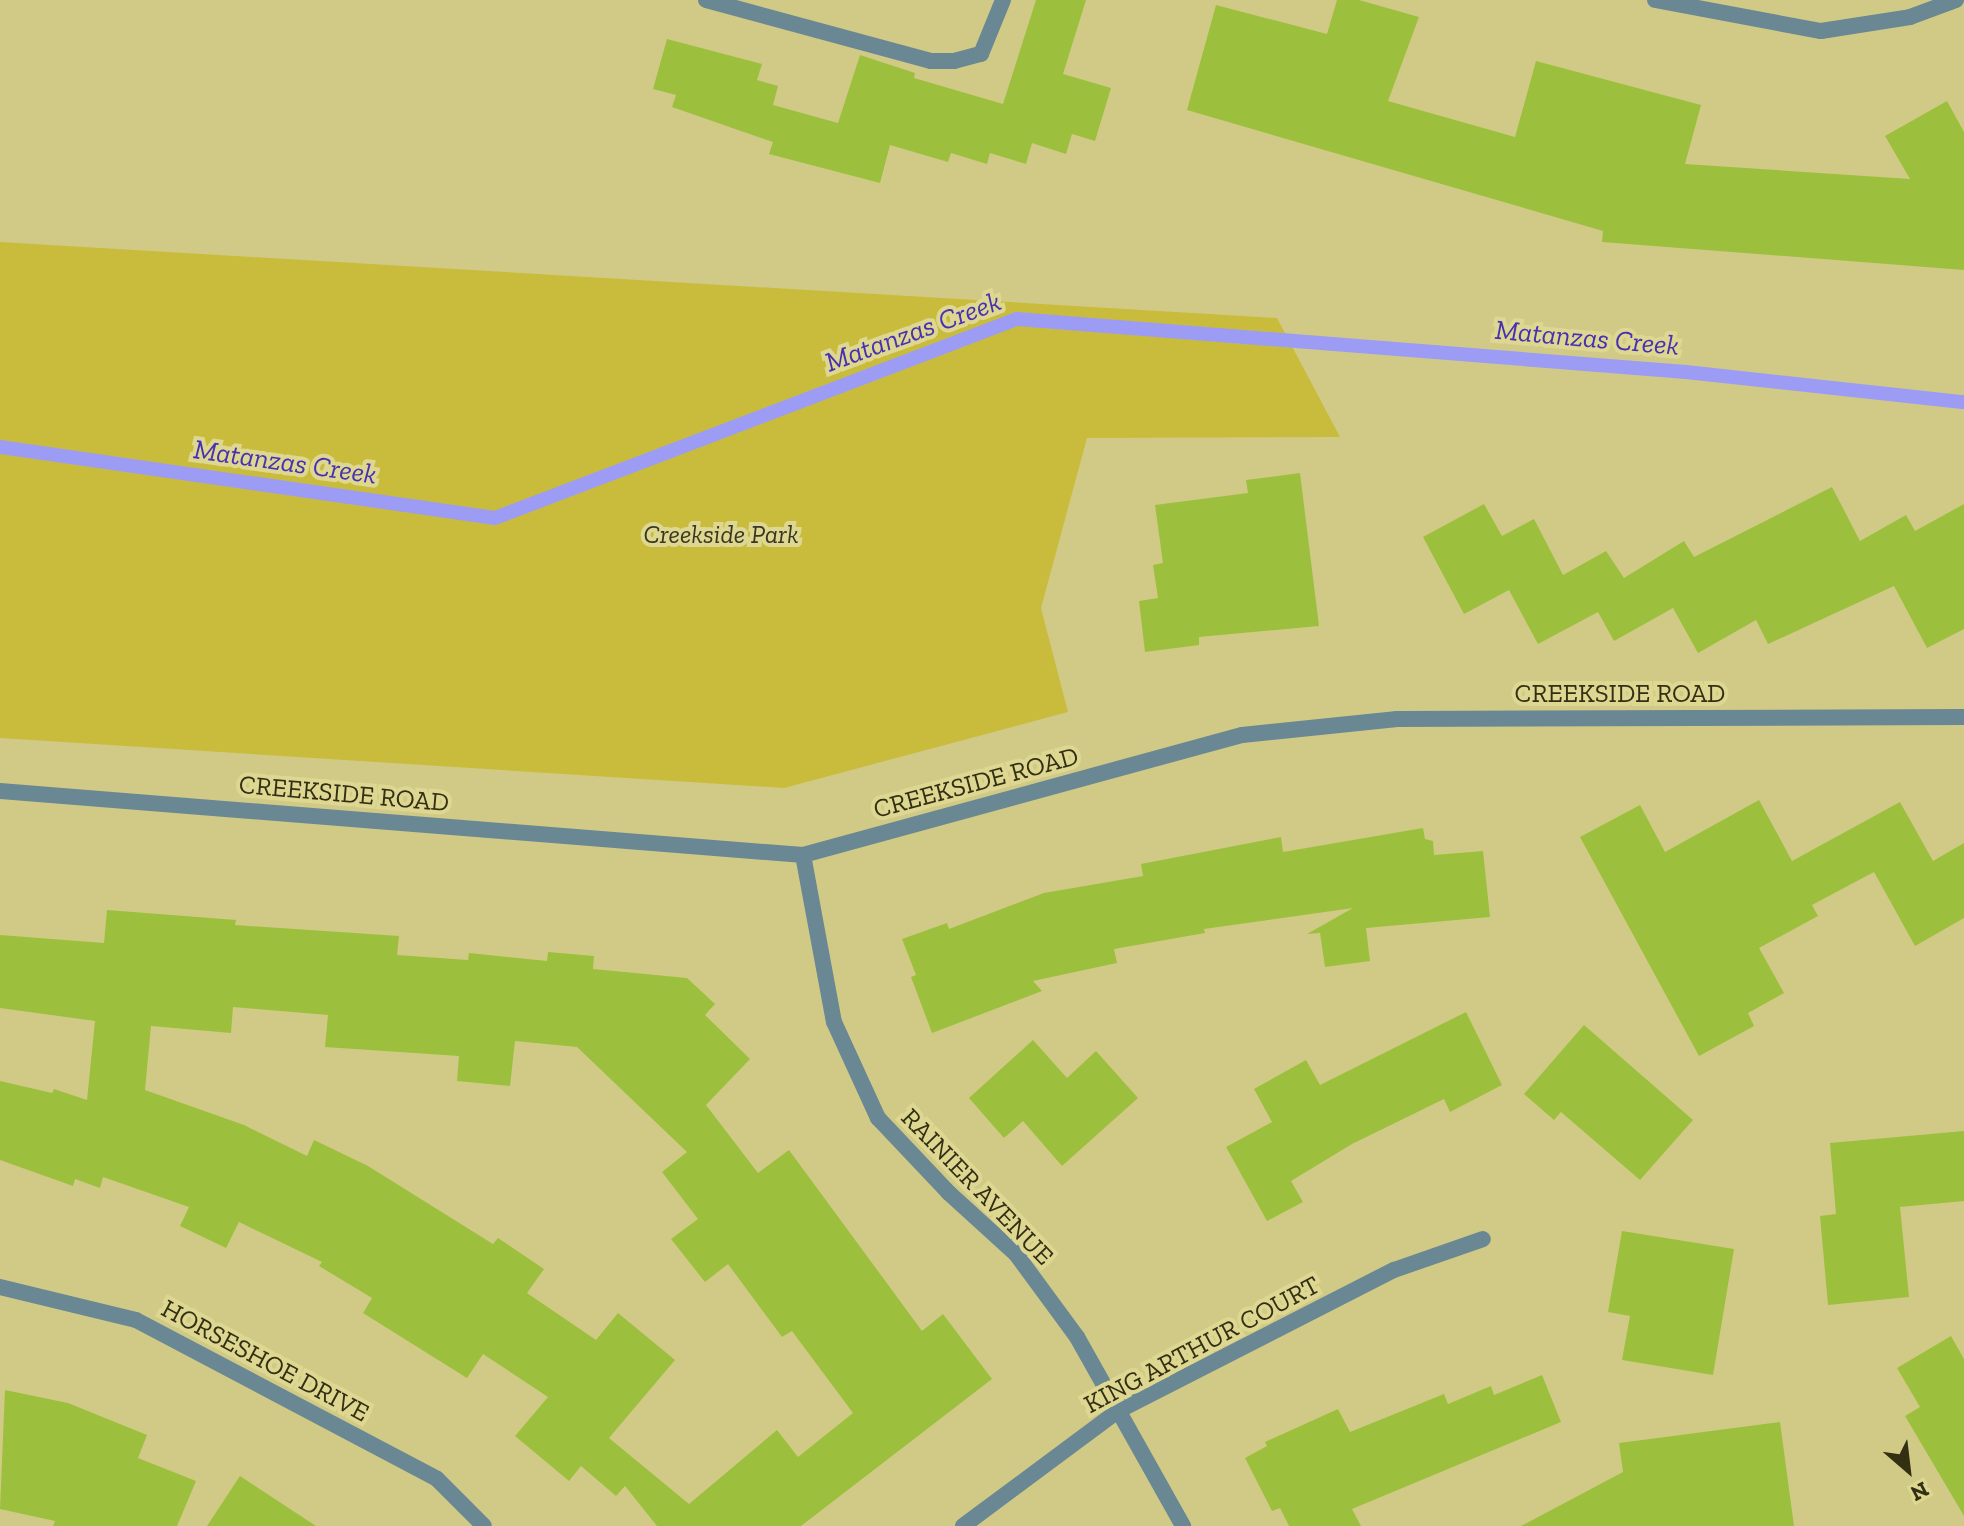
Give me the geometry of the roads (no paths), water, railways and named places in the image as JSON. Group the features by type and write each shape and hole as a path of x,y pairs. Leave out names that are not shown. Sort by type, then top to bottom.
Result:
{"street":[{"path":"706,0 931,61 954,61 981,54 1003,0"},
{"path":"1655,0 1821,31 1910,17 1956,0"},
{"name":"CREEKSIDE ROAD","path":"0,791 803,855 1242,735 1397,719 1964,717"},
{"name":"RAINIER AVENUE","path":"803,855 834,1022 878,1118 949,1193 1016,1254 1077,1337 1183,1526"},
{"name":"KING ARTHUR COURT","path":"963,1526 1118,1411 1394,1270 1483,1239"},
{"name":"HORSESHOE DRIVE","path":"0,1287 136,1320 437,1479 484,1526"}],"waterway":[{"name":"Matanzas Creek","path":"0,447 495,518 1017,319 1686,372 1964,402"}],"park label":[{"name":"Creekside Park","path":"721,535"}]}
